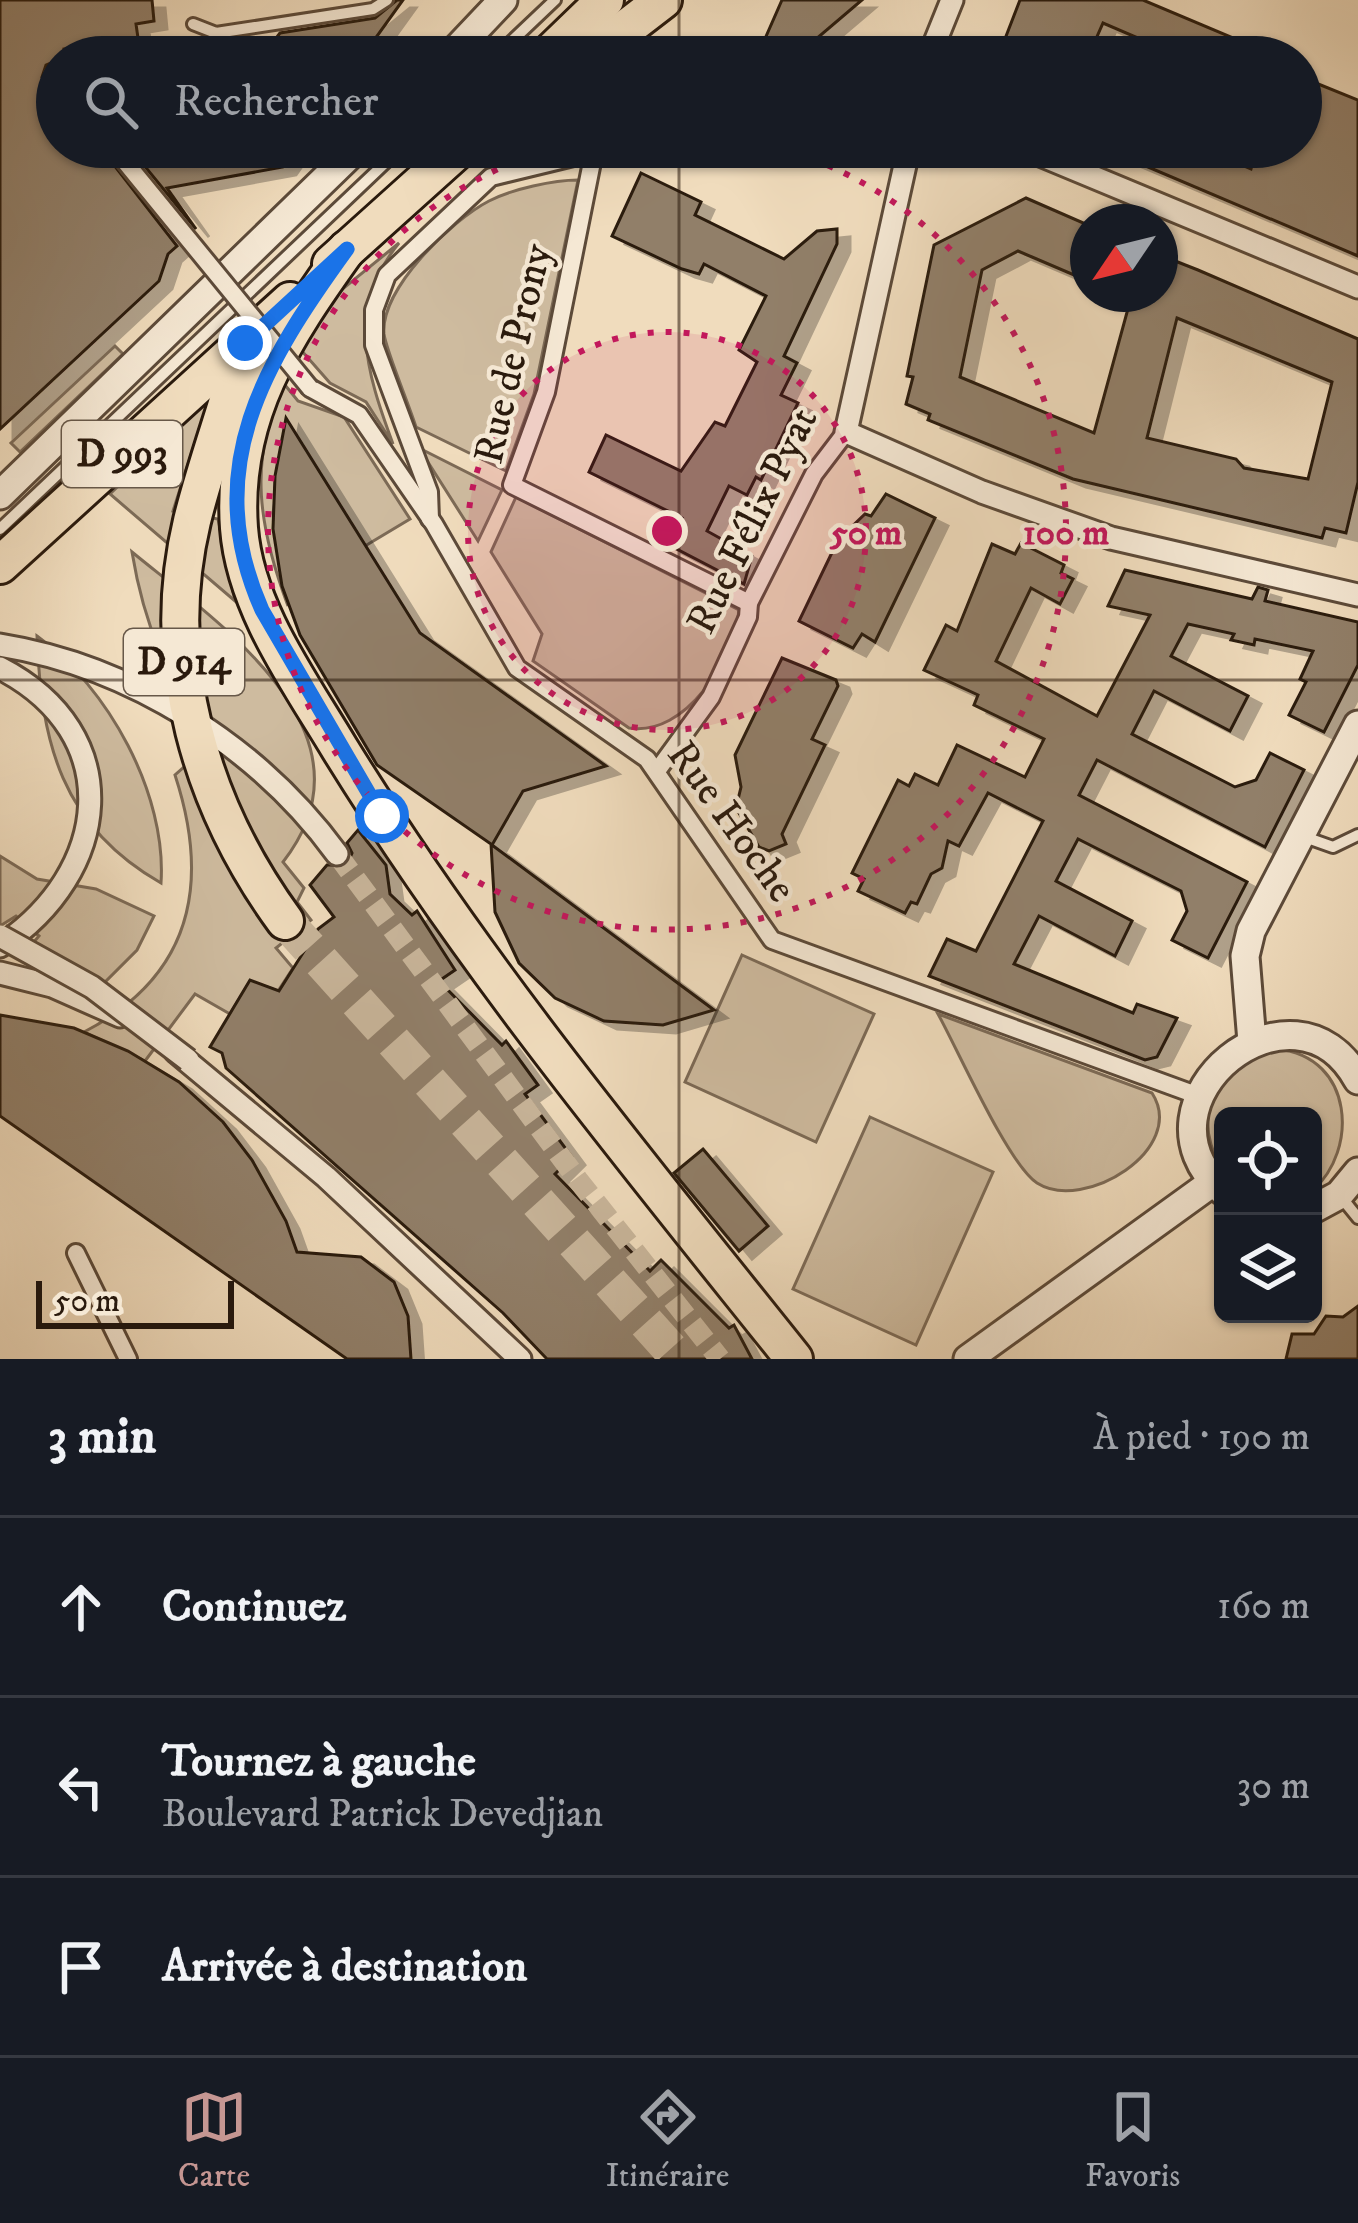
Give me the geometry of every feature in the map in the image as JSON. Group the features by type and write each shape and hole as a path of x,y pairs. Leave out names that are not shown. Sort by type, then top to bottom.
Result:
{"main road":[{"path":"568,36 605,0"},
{"path":"617,36 662,0"},
{"name":"D 993","path":"0,566 438,168"},
{"path":"347,249 292,324 258,389 239,460 242,556 262,610 309,697 436,900 553,1060 794,1359"},
{"name":"D 914","path":"245,343 191,523 183,596 186,687 205,776 224,824 285,921"}],"street":[{"path":"469,36 503,0"},
{"path":"937,36 952,0"},
{"name":"Rue Hoche","path":"130,168 310,388 359,415 430,519 517,668 657,772 772,940 1199,1096"},
{"path":"0,495 337,168"},
{"name":"Rue Hoche","path":"430,519 429,493 374,345 374,310 387,275 491,177 528,168"},
{"name":"Rue de Prony","path":"591,168 546,392 512,484 749,603"},
{"name":"Rue Félix Pyat","path":"657,772 711,697 749,603 814,474 846,432 903,168"},
{"path":"1072,168 1358,287"},
{"path":"846,432 982,492 1111,538 1358,595"},
{"path":"0,645 92,667 175,709 257,770 337,854"},
{"path":"0,668 34,691 65,721 81,750 90,784 87,833 75,865 57,895 0,946"},
{"path":"1252,1042 1245,956 1299,835 1358,725"},
{"path":"0,936 92,987 188,1060 326,1177 520,1359"},
{"path":"0,973 89,1000 188,1060"},
{"path":"1214,1179 1196,1145 1199,1096 1209,1073 1252,1042 1287,1036 1322,1045 1351,1067 1358,1080"},
{"path":"1322,1204 1339,1195 1358,1172"},
{"path":"968,1359 1214,1189"},
{"path":"76,1253 128,1359"}],"lane":[{"path":"193,24 216,33 373,9 387,0"},
{"path":"518,36 555,0"},
{"path":"0,529 380,168"},
{"path":"185,238 220,282"},
{"path":"1299,835 1324,847 1358,835"},
{"path":"1339,1195 1358,1218"}],"shaded area":[{"path":"578,180 534,394 506,471 416,427 386,342 386,316 421,258 474,210 521,189"},
{"path":"399,243 372,292 366,340 375,391 393,444 366,402 330,383 294,342 340,291"},
{"path":"115,346 123,354 20,452 11,443"},
{"path":"285,385 298,401 344,417 410,519 365,546 287,421 273,513 288,606 270,550 261,495 265,440"},
{"path":"220,388 196,439 173,511 218,519 235,601 110,494"},
{"path":"419,448 502,490 478,541"},
{"path":"516,497 739,610 728,650 688,708 650,728 629,728 533,661 542,634 491,552"},
{"path":"132,552 206,612 278,685 302,726 314,769 309,815 283,862 304,888 297,902 311,920 276,948 293,968 278,991 250,981 230,1014 195,994 145,1061 84,1032 149,984 184,924 191,854 175,775 210,744 160,652"},
{"path":"37,636 87,684 128,745 154,814 161,883 100,835 63,778 44,711"},
{"path":"0,856 37,879 96,889 154,916 137,950 101,986 33,943 39,936 16,916 0,926"},
{"path":"742,955 874,1014 816,1142 685,1082"},
{"path":"938,1014 1152,1093 1159,1114 1156,1135 1144,1154 1104,1182 1057,1190 1037,1183 998,1131"},
{"path":"1277,1049 1303,1056 1322,1069 1335,1087 1342,1130 1337,1153 1322,1180 1322,1107 1214,1107 1214,1152 1208,1131 1210,1103 1221,1078 1241,1062"},
{"path":"870,1117 993,1172 916,1345 793,1289"}],"building":[{"path":"0,0 152,0 154,21 136,24 138,36 36,36 36,168 116,168 177,246 168,254 159,281 0,429"},
{"path":"403,0 377,36 278,36 280,33 375,18"},
{"path":"782,0 862,0 820,36 766,36"},
{"path":"1020,0 1143,0 1228,36 1133,36 1103,23 1097,36 1006,36"},
{"path":"1322,85 1358,100 1358,256 1151,168 1322,168"},
{"path":"146,168 277,168 167,188 196,229"},
{"path":"641,173 701,202 695,215 784,259 817,231 837,229 837,244 784,356 797,363 781,395 798,403 761,480 756,477 747,495 729,486 707,531 752,556 744,584 669,545 682,518 589,472 606,435 681,471 715,422 725,426 757,362 739,350 766,296 704,264 699,274 682,269 612,236"},
{"path":"1026,198 1070,217 1070,273 1018,251 982,270 960,377 1094,433 1127,312 1178,312 1178,262 1198,270 1358,339 1358,482 1346,533 1325,528 1322,538 1073,479 928,420 930,414 906,404 913,377 907,376 934,245","holes":["1177,318 1332,382 1308,479 1244,468 1236,459 1147,438"]},
{"path":"286,418 420,633 606,766 523,791 492,845 714,1010 663,1025 604,1021 555,998 519,963 495,912 491,844 377,765 300,635 282,586 273,529 275,476"},
{"path":"886,494 935,518 875,642 862,634 853,648 799,621 838,540 865,514 871,516"},
{"path":"1021,543 1064,565 1061,573 1073,579 1060,604 1031,588 996,661 1097,716 1150,615 1108,606 1125,570 1252,599 1258,587 1268,590 1265,601 1358,622 1358,665 1324,732 1289,715 1306,682 1300,679 1313,651 1255,639 1254,645 1231,640 1234,634 1188,624 1171,656 1248,696 1230,731 1154,691 1132,734 1235,787 1256,780 1270,753 1304,770 1265,847 1097,760 1079,795 1247,882 1208,958 1172,940 1187,911 1181,891 1078,839 1056,881 1132,921 1115,956 1039,916 1014,964 1133,1013 1137,1004 1177,1018 1157,1057 1145,1060 929,976 947,939 976,951 1043,821 988,793 959,846 948,841 942,868 931,874 917,904 911,902 905,913 858,891 864,879 852,873 898,780 909,786 915,774 938,785 957,745 1025,777 1044,739 974,705 978,695 924,670 946,625 957,631 992,544 1015,554"},
{"path":"782,658 836,680 838,686 812,739 825,745 782,834 786,844 769,851 759,847 736,808 741,787 735,755"},
{"path":"358,830 386,865 390,894 412,915 417,911 455,970 439,981 502,1045 506,1041 538,1085 525,1094 572,1157 555,1174 650,1271 661,1260 729,1328 734,1325 752,1359 547,1359 503,1313 226,1068 222,1053 210,1047 250,980 279,991 318,929 334,917 310,885 327,865 347,865 352,853 347,843"},
{"path":"0,1015 74,1028 128,1051 179,1082 223,1122 252,1160 286,1221 297,1252 361,1257 394,1282 408,1316 411,1359 347,1359 0,1116"},
{"path":"703,1149 768,1226 739,1251 674,1173"},
{"path":"1358,1306 1358,1359 1286,1359 1292,1334 1314,1334 1326,1316 1343,1317"}],"tunnel":[{"path":"337,854 578,1180 720,1359"},
{"path":"285,921 679,1359"}],"route":[{"path":"245,343 347,249 292,324 258,389 239,460 239,530 249,581 262,610 382,816"}]}
